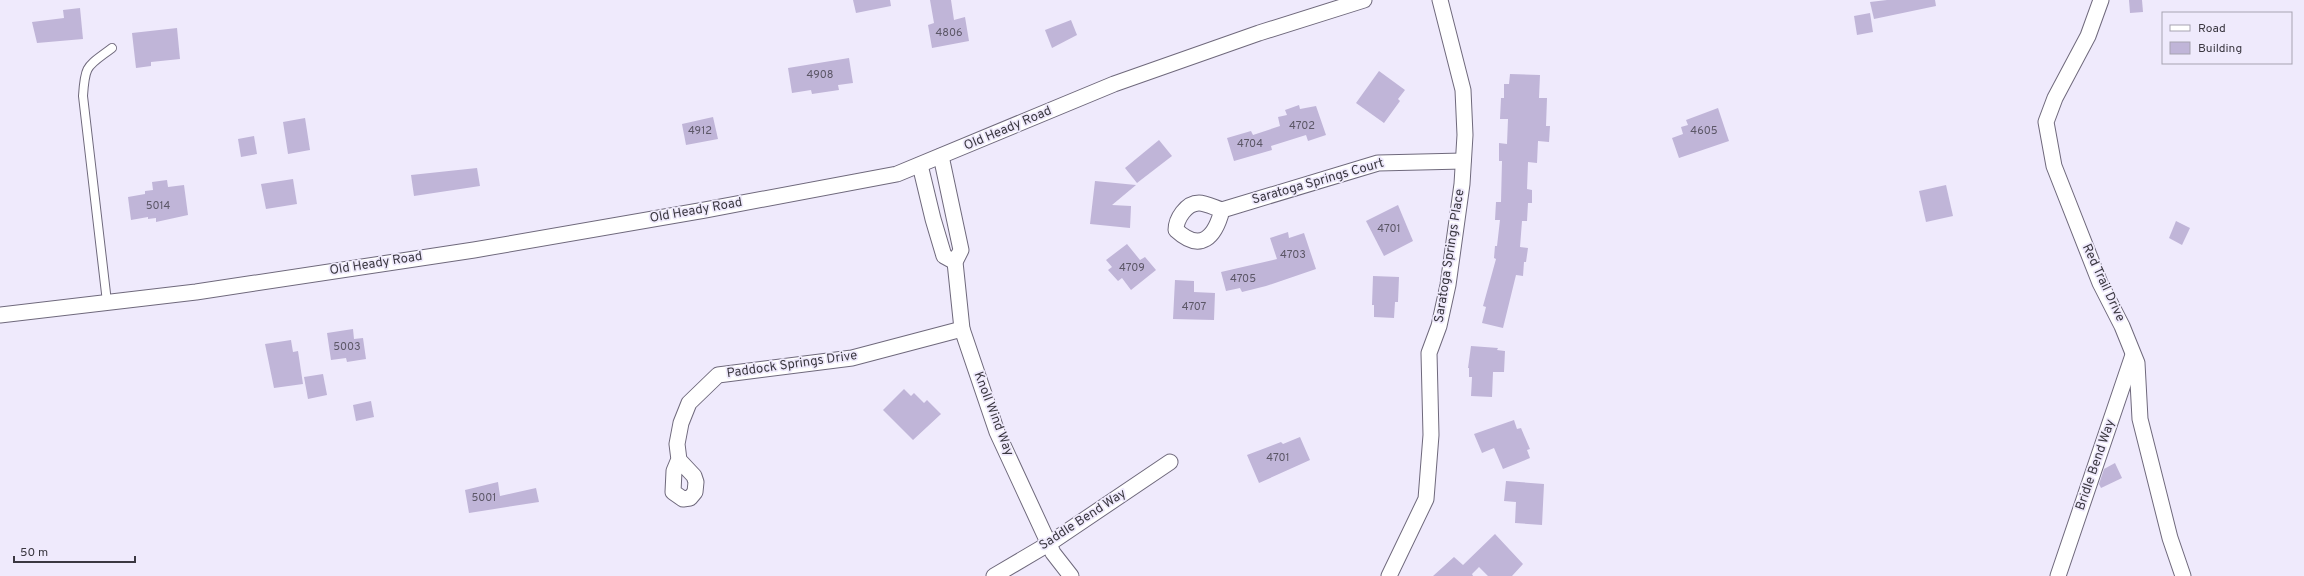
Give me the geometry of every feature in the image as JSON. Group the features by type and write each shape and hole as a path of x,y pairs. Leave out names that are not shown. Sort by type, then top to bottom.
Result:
{"street":[{"name":"Old Heady Road","path":"0,315 196,292 474,250 705,210 897,174 1114,84 1259,33 1364,0"},
{"name":"Saratoga Springs Place","path":"1389,576 1426,499 1431,435 1429,353 1439,326 1448,285 1464,161 1465,135 1463,90 1440,0"},
{"name":"Red Trail Drive","path":"2101,0 2088,36 2055,98 2046,122 2054,166 2100,283 2122,326 2137,363 2140,419 2170,538 2183,576"},
{"name":"Knoll Wind Way","path":"940,156 961,250 955,262 962,329 997,432 1054,553 1071,576"},
{"name":"Saratoga Springs Court","path":"1222,210 1378,163 1464,161"},
{"path":"920,165 932,219 944,256 955,262"},
{"name":"Paddock Springs Drive","path":"679,459 676,444 681,423 689,403 718,375 852,358 962,329"},
{"name":"Bridle Bend Way","path":"2058,576 2133,355"},
{"name":"Saddle Bend Way","path":"994,576 1050,543 1170,462"}],"lane":[{"path":"107,302 84,96 84,73 91,65 112,48"}],"building":[{"path":"853,0 890,0 891,6 856,13"},
{"path":"930,0 951,0 954,20 965,17 969,41 932,48 928,25 934,23"},
{"path":"1887,0 1935,0 1936,6 1874,19 1870,2"},
{"path":"2129,0 2142,0 2143,12 2130,13"},
{"path":"80,8 83,39 37,43 32,22 64,18 63,10"},
{"path":"1870,13 1873,32 1857,35 1854,16"},
{"path":"1071,20 1077,35 1052,48 1045,30"},
{"path":"177,28 180,59 151,62 151,66 136,68 132,33"},
{"path":"849,58 853,83 838,85 839,90 812,94 811,90 792,93 788,68"},
{"path":"1379,71 1405,90 1398,99 1400,101 1384,123 1356,103"},
{"path":"1510,74 1540,75 1539,98 1547,98 1546,126 1550,126 1549,142 1538,141 1537,163 1528,162 1527,189 1532,190 1532,203 1528,203 1527,221 1522,221 1520,247 1528,248 1526,262 1524,262 1523,276 1516,275 1503,328 1482,323 1486,307 1483,306 1496,259 1494,258 1495,246 1497,246 1500,220 1495,220 1496,202 1501,202 1502,161 1499,161 1499,143 1507,144 1508,119 1500,119 1501,98 1504,98 1504,84 1509,84"},
{"path":"1299,105 1300,109 1316,106 1326,135 1308,141 1306,135 1271,146 1272,150 1234,161 1227,138 1251,131 1253,135 1280,126 1278,117 1287,115 1285,110"},
{"path":"1718,108 1729,141 1679,158 1672,138 1683,134 1681,127 1688,125 1686,120"},
{"path":"713,117 718,139 686,145 682,124"},
{"path":"305,118 310,150 288,154 283,122"},
{"path":"254,136 257,154 241,157 238,139"},
{"path":"1159,140 1172,156 1137,183 1125,168"},
{"path":"477,168 480,186 414,196 411,175"},
{"path":"293,179 297,204 266,209 261,184"},
{"path":"167,180 168,187 184,185 188,215 156,222 156,218 148,219 148,217 131,220 128,197 145,194 145,191 153,190 152,182"},
{"path":"1095,181 1136,185 1112,205 1131,206 1130,228 1090,224"},
{"path":"1946,185 1953,216 1926,222 1919,191"},
{"path":"1398,205 1413,241 1384,256 1366,221"},
{"path":"2176,221 2190,228 2182,245 2169,238"},
{"path":"1288,232 1289,238 1304,233 1316,269 1266,286 1242,292 1240,288 1226,291 1221,272 1277,259 1270,238"},
{"path":"1127,244 1140,260 1145,257 1156,270 1131,290 1122,278 1118,281 1108,270 1112,267 1106,260"},
{"path":"1373,276 1399,277 1398,302 1395,302 1394,318 1374,317 1374,305 1372,305"},
{"path":"1175,280 1194,281 1194,292 1215,293 1214,320 1173,319"},
{"path":"353,329 354,339 363,338 366,359 347,362 346,358 331,360 327,333"},
{"path":"291,340 293,352 298,351 303,384 274,388 265,344"},
{"path":"1471,346 1498,348 1497,350 1505,351 1504,372 1493,372 1492,397 1471,396 1472,377 1469,377 1468,368"},
{"path":"323,374 327,395 308,399 304,377"},
{"path":"904,389 911,396 914,393 924,403 927,400 941,414 913,440 883,410"},
{"path":"371,401 374,417 356,421 353,405"},
{"path":"1514,420 1517,429 1521,428 1530,449 1527,450 1530,458 1503,469 1494,448 1482,453 1474,434"},
{"path":"1300,437 1310,460 1259,483 1247,455 1281,442 1283,444"},
{"path":"2115,463 2122,478 2101,488 2099,484 2104,469"},
{"path":"1506,481 1544,484 1542,525 1515,523 1516,502 1504,501"},
{"path":"498,482 500,496 536,488 539,502 469,513 465,490"},
{"path":"1495,534 1523,564 1512,576 1488,576 1479,567 1472,574 1473,576 1433,576 1454,557 1463,565"}]}
